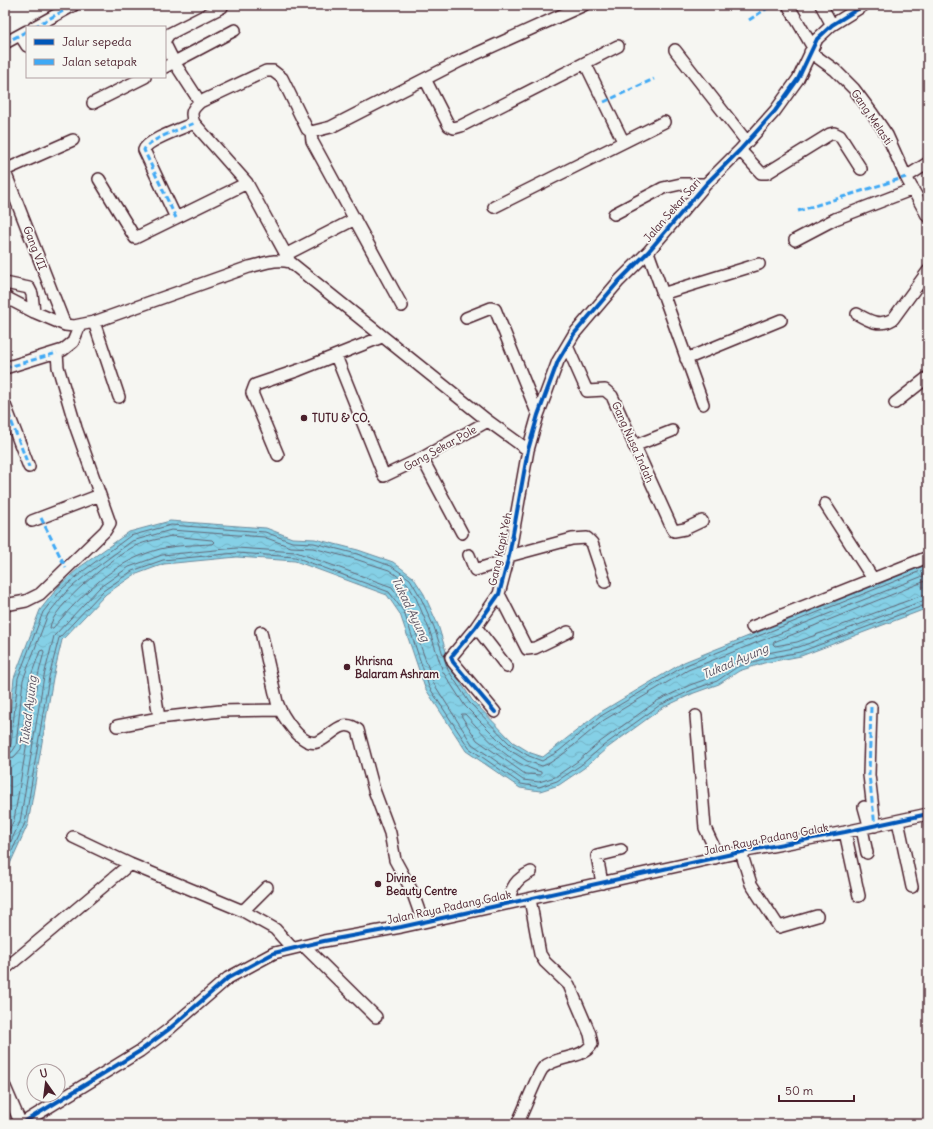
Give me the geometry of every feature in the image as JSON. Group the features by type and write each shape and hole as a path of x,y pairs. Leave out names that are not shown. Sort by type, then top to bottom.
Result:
{"street":[{"path":"36,26 74,5"},
{"path":"788,5 811,49"},
{"path":"821,5 832,25"},
{"name":"Jalan Sekar Sari","path":"528,450 538,415 558,361 584,321 648,252 706,184 744,146 788,95 801,73 811,49 823,32 864,5"},
{"path":"528,450 488,421 382,337 288,258 248,183 194,123 192,112 200,102 266,71 273,71 282,78 307,129 312,132 331,127 425,79 584,6"},
{"path":"166,38 169,34 222,7"},
{"path":"170,65 235,30"},
{"path":"5,43 24,33"},
{"path":"425,79 449,126 454,128 618,46"},
{"path":"166,48 170,65 200,102"},
{"name":"Gang Melasti","path":"811,49 854,89 887,135 906,176 928,217"},
{"path":"675,50 744,146 761,173 767,173 834,133 840,136 861,169"},
{"path":"585,63 623,141"},
{"path":"93,103 143,78"},
{"path":"494,207 623,141 664,122"},
{"path":"176,218 144,150 145,147 154,141 194,123"},
{"path":"312,132 312,141 402,306"},
{"path":"5,171 73,140"},
{"path":"906,176 928,163"},
{"name":"Gang VII","path":"5,171 65,325"},
{"path":"99,179 135,238 248,183"},
{"path":"614,214 663,188 681,184 706,184"},
{"path":"795,240 835,219 913,189"},
{"path":"5,297 34,312 65,325 80,325 94,322 249,267 288,258 355,219"},
{"path":"648,252 703,404"},
{"path":"662,294 760,264"},
{"path":"857,314 872,322 887,323 893,319 928,271"},
{"path":"5,283 29,288 32,294 34,312"},
{"path":"466,318 491,308 495,308 538,415"},
{"path":"686,359 782,320"},
{"path":"94,322 119,397"},
{"path":"5,368 56,353 73,342 80,325"},
{"path":"278,455 252,393 252,389 255,385 336,356 382,337"},
{"name":"Gang Nusa Indah","path":"567,346 587,391 605,390 612,396 668,522 674,531 685,529 702,521"},
{"path":"5,605 26,601 40,594 105,531 110,523 76,428 58,367 56,353"},
{"name":"Gang Sekar Pole","path":"336,356 380,470 384,476 392,474 488,421"},
{"path":"895,403 928,376"},
{"path":"5,405 29,467"},
{"path":"634,446 672,431"},
{"name":"Gang Kapit Yeh","path":"495,712 452,659 453,653 476,627 499,594 508,558 528,450"},
{"path":"422,458 462,533"},
{"path":"32,522 100,495"},
{"path":"825,504 873,579"},
{"path":"469,555 475,570 508,558 572,539 587,538 592,543 605,582"},
{"path":"752,627 928,557"},
{"path":"499,594 527,649 535,648 568,632"},
{"path":"476,627 507,667"},
{"path":"261,632 273,687 280,710 291,727 305,740 312,743 320,741 331,732 344,726 355,727 358,730 376,795 390,832 395,860 412,891 423,922"},
{"path":"148,645 159,718"},
{"path":"867,853 871,707"},
{"path":"117,726 159,718 220,711 280,710"},
{"path":"696,716 701,761 701,797 705,828 713,845 715,858"},
{"path":"864,807 868,827"},
{"name":"Jalan Raya Padang Galak","path":"26,1123 140,1051 168,1030 228,978 274,954 292,948 423,922 741,852 928,814"},
{"path":"898,821 912,887"},
{"path":"845,832 859,896"},
{"path":"74,837 130,864 243,911 275,929 292,948"},
{"path":"602,883 597,856 621,850"},
{"path":"741,852 751,884 779,927 816,916"},
{"path":"5,969 130,864"},
{"path":"509,902 510,891 515,883 530,872"},
{"path":"243,911 267,887"},
{"path":"517,1124 543,1068 562,1058 586,1051 592,1044 590,1034 569,985 545,962 540,954 530,899"},
{"path":"304,946 376,1016"},
{"path":"5,1087 26,1123"}],"water":[{"name":"Tukad Ayung","path":"170,521 266,528 292,538 315,539 358,550 393,562 413,577 424,594 438,625 451,668 472,700 513,742 531,753 543,757 599,713 684,662 928,564 928,608 801,656 764,663 739,671 719,684 694,693 662,708 606,749 584,768 559,785 540,791 520,788 466,751 425,688 400,614 387,595 295,561 237,557 164,564 134,575 106,594 62,640 53,678 28,824 5,875 5,762 14,678 40,610 59,586 80,567 129,532"}],"marked path":[{"path":"36,26 74,5"},
{"path":"749,20 772,5"},
{"path":"5,43 26,32"},
{"path":"604,102 654,79"},
{"path":"176,218 144,150 158,138 194,123"},
{"path":"798,211 906,177"},
{"path":"5,368 57,353"},
{"path":"5,405 29,467"},
{"path":"41,518 66,568"},
{"path":"871,707 869,775 875,826"}],"cycle path":[{"path":"495,712 453,662 451,657 476,627 499,594 509,556 528,450 538,415 558,361 574,334 619,281 648,252 706,184 740,150 775,111 798,79 817,39 832,25 864,5"},
{"path":"21,1124 140,1051 168,1030 228,978 274,953 324,941 401,927 741,852 928,814"}],"place":[{"name":"TUTU & CO.","path":"304,418"},
{"name":"Khrisna Balaram Ashram","path":"347,667"},
{"name":"Divine Beauty Centre","path":"378,884"}]}
